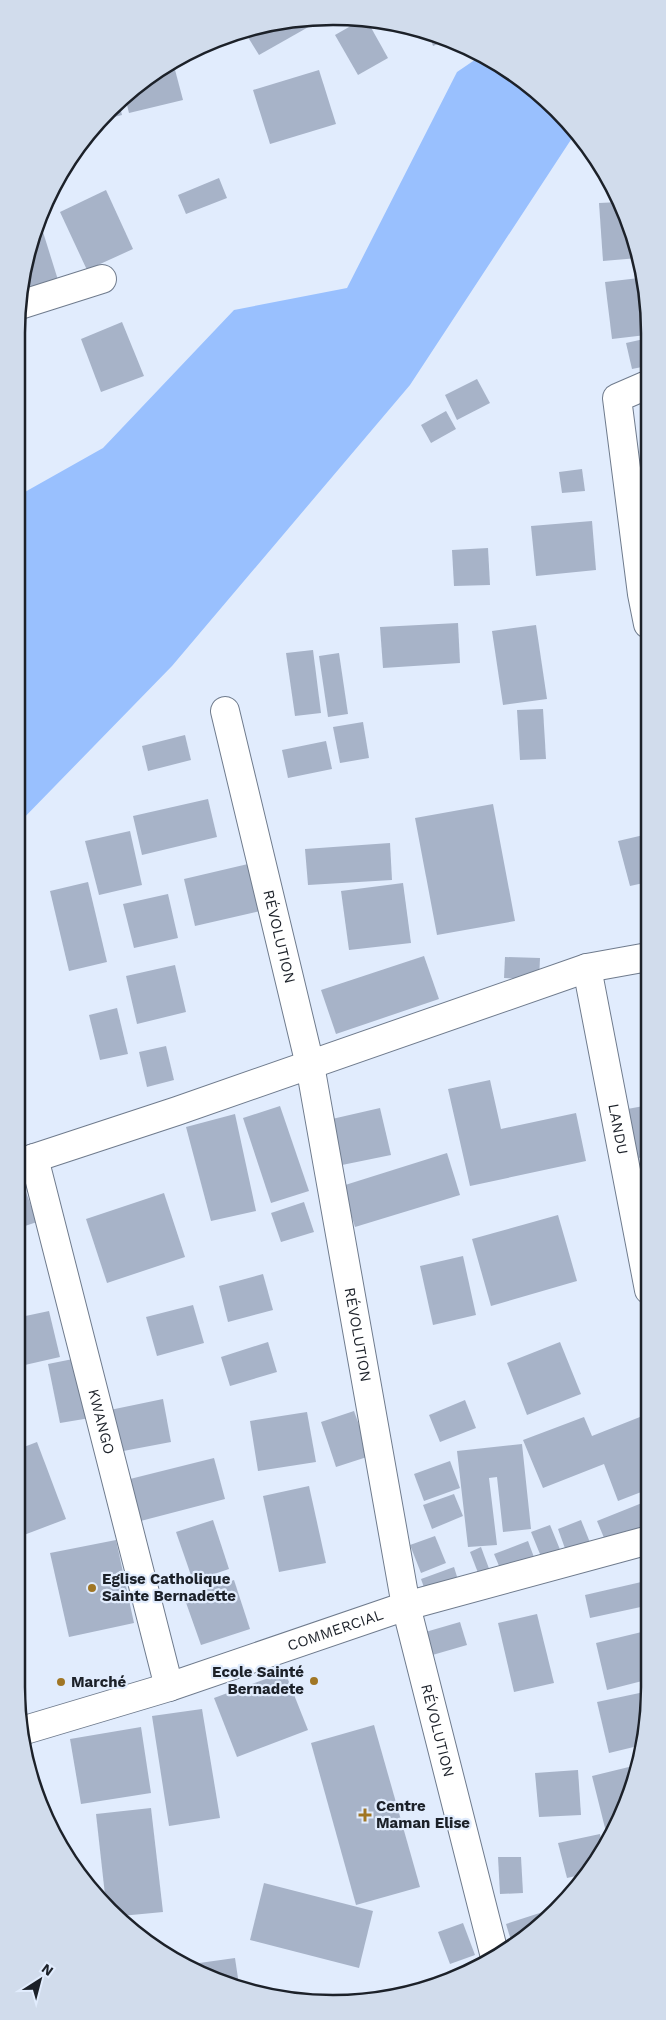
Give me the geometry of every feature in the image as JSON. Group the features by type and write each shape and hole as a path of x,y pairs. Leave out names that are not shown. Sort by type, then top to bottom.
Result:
{"street":[{"path":"27,303 102,279"},
{"path":"641,388 617,398 641,586"},
{"name":"RÉVOLUTION","path":"225,711 310,1065 406,1606 493,1950"},
{"path":"25,1161 310,1065 587,968 641,958"},
{"name":"LANDU","path":"587,968 641,1248"},
{"name":"KWANGO","path":"25,1161 169,1687"},
{"name":"COMMERCIAL","path":"28,1729 169,1687 406,1606 641,1542"}],"shaded area":[{"path":"475,60 487,66 536,101 572,139 410,385 172,666 25,817 25,492 103,448 234,310 347,288 457,72"}],"building":[{"path":"310,26 259,55 248,37"},
{"path":"351,26 371,28 388,58 358,75 335,35"},
{"path":"431,41 439,44 433,46"},
{"path":"175,69 183,100 129,113 127,104"},
{"path":"319,70 336,124 270,144 253,90"},
{"path":"121,110 122,115 113,117"},
{"path":"219,178 227,198 186,214 178,195"},
{"path":"106,190 133,249 87,270 60,212"},
{"path":"612,202 625,234 632,259 603,261 599,203"},
{"path":"42,232 58,280 29,289 35,253"},
{"path":"636,278 641,336 612,339 605,282"},
{"path":"122,322 144,376 101,392 81,339"},
{"path":"641,340 641,367 632,369 626,343"},
{"path":"477,379 490,403 457,420 445,395"},
{"path":"446,411 456,429 431,443 421,425"},
{"path":"582,469 585,491 562,493 559,472"},
{"path":"592,521 596,570 536,576 531,526"},
{"path":"488,548 490,585 454,586 452,550"},
{"path":"458,623 460,663 383,668 380,627"},
{"path":"536,625 547,699 503,705 492,631"},
{"path":"313,650 321,713 295,716 286,653"},
{"path":"339,653 348,714 328,717 319,656"},
{"path":"543,709 546,759 520,760 517,710"},
{"path":"363,722 369,758 340,763 333,727"},
{"path":"185,735 191,760 148,771 142,746"},
{"path":"326,741 332,769 288,778 282,750"},
{"path":"208,799 217,837 142,855 133,816"},
{"path":"493,804 515,921 437,935 415,818"},
{"path":"130,831 142,885 99,895 85,841"},
{"path":"641,836 641,884 630,886 618,841"},
{"path":"390,843 392,880 308,885 305,849"},
{"path":"248,864 260,911 195,926 184,879"},
{"path":"88,882 107,962 69,971 50,891"},
{"path":"403,883 411,943 349,950 341,891"},
{"path":"168,894 178,938 134,948 123,904"},
{"path":"424,956 439,999 336,1034 321,990"},
{"path":"505,957 540,958 539,980 504,978"},
{"path":"175,965 186,1012 137,1024 126,976"},
{"path":"117,1008 128,1054 100,1060 89,1015"},
{"path":"166,1046 174,1080 147,1087 139,1052"},
{"path":"490,1080 501,1129 576,1113 586,1161 470,1186 448,1089"},
{"path":"280,1106 309,1191 271,1203 243,1118"},
{"path":"641,1106 641,1158 633,1159 622,1110"},
{"path":"380,1108 391,1155 342,1165 332,1119"},
{"path":"235,1114 256,1211 211,1221 186,1127"},
{"path":"447,1153 460,1195 355,1227 342,1186"},
{"path":"25,1190 37,1222 25,1226"},
{"path":"164,1193 185,1257 107,1283 86,1219"},
{"path":"304,1202 314,1232 281,1242 271,1213"},
{"path":"558,1215 577,1281 491,1306 472,1239"},
{"path":"463,1256 476,1315 433,1325 420,1266"},
{"path":"263,1274 273,1310 228,1322 219,1286"},
{"path":"193,1305 204,1343 157,1356 146,1317"},
{"path":"49,1311 60,1357 25,1365 25,1316"},
{"path":"268,1342 277,1372 230,1386 221,1357"},
{"path":"560,1342 581,1394 527,1415 507,1363"},
{"path":"78,1358 90,1418 60,1423 48,1364"},
{"path":"163,1399 171,1442 118,1452 110,1410"},
{"path":"465,1400 476,1428 440,1442 429,1415"},
{"path":"354,1411 370,1456 336,1467 321,1422"},
{"path":"307,1412 316,1462 258,1471 250,1421"},
{"path":"584,1417 592,1436 641,1417 641,1492 618,1501 604,1464 543,1488 523,1440"},
{"path":"37,1442 66,1519 25,1535 25,1447"},
{"path":"522,1444 531,1529 503,1532 497,1477 489,1478 497,1545 468,1547 457,1451"},
{"path":"214,1458 225,1499 133,1523 122,1481"},
{"path":"450,1461 460,1488 424,1501 414,1474"},
{"path":"309,1486 326,1563 279,1572 263,1496"},
{"path":"454,1494 463,1516 432,1529 423,1505"},
{"path":"641,1503 641,1531 607,1545 597,1521"},
{"path":"213,1520 229,1569 193,1581 176,1532"},
{"path":"581,1520 591,1545 567,1554 558,1529"},
{"path":"550,1525 561,1552 542,1559 531,1532"},
{"path":"435,1536 446,1563 421,1573 410,1545"},
{"name":"Eglise Catholique Sainte Bernadette","path":"116,1540 134,1623 69,1637 50,1553"},
{"path":"528,1541 535,1560 502,1573 494,1554"},
{"path":"481,1547 491,1574 480,1578 470,1552"},
{"path":"454,1567 459,1583 427,1596 421,1579"},
{"path":"234,1580 250,1629 201,1645 184,1597"},
{"path":"641,1582 641,1607 590,1618 585,1595"},
{"path":"537,1614 554,1683 514,1692 498,1623"},
{"path":"460,1622 467,1645 429,1656 422,1633"},
{"path":"641,1632 641,1681 607,1690 596,1643"},
{"path":"285,1672 308,1730 237,1757 214,1698"},
{"path":"641,1693 635,1747 609,1753 597,1702"},
{"path":"202,1709 220,1818 169,1826 152,1716"},
{"name":"Centre Maman Elise","path":"374,1725 420,1887 356,1905 311,1743"},
{"path":"141,1727 151,1793 81,1804 70,1739"},
{"path":"631,1766 618,1805 606,1830 592,1776"},
{"path":"578,1770 581,1815 539,1817 535,1773"},
{"path":"151,1808 163,1912 126,1916 105,1894 96,1814"},
{"path":"600,1834 601,1839 575,1876 567,1878 558,1843"},
{"path":"498,1857 521,1857 523,1893 500,1894"},
{"path":"264,1883 373,1911 359,1968 250,1940"},
{"path":"544,1912 510,1938 506,1924"},
{"path":"463,1923 475,1955 450,1964 438,1932"},
{"path":"235,1958 238,1980 215,1972 198,1963"}],"place":[{"name":"Eglise Catholique Sainte Bernadette","path":"92,1588"},
{"name":"Ecole Sainté Bernadete","path":"314,1681"},
{"name":"Marché","path":"61,1682"},
{"name":"Centre Maman Elise","path":"365,1815"}]}
